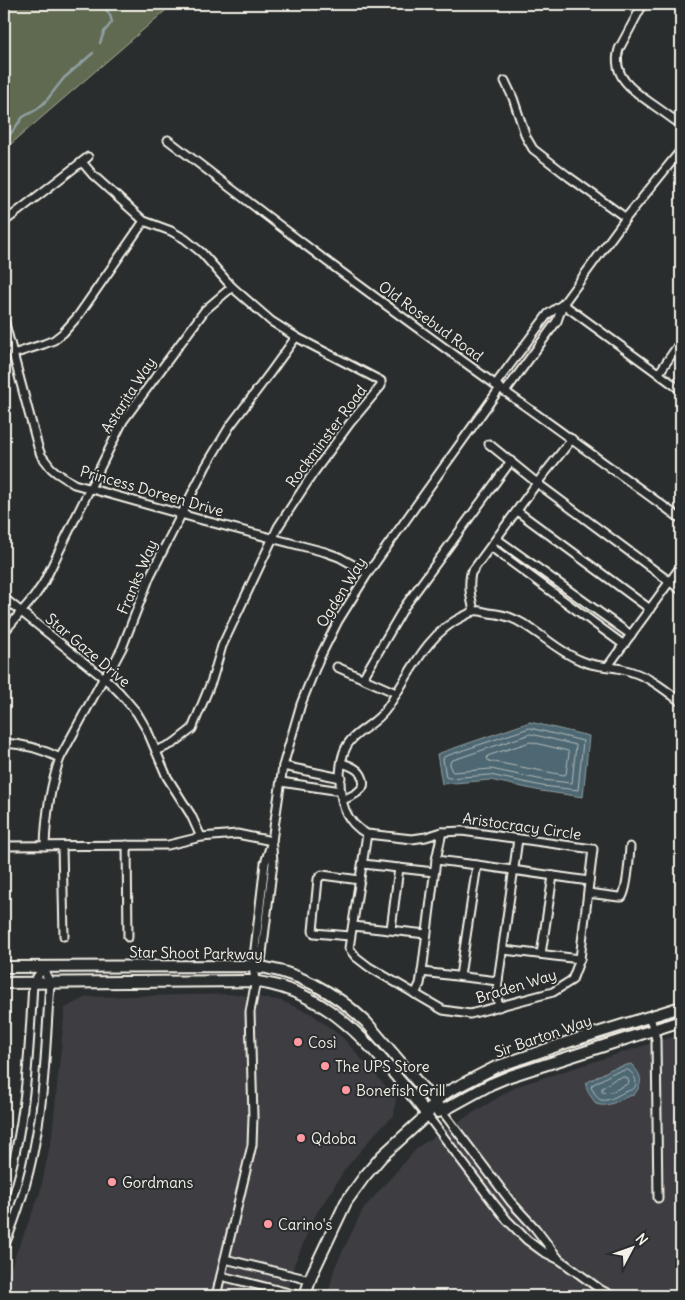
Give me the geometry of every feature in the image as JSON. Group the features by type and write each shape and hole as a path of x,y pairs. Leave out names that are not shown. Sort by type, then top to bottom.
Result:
{"street":[{"path":"643,4 617,56 621,75 632,90 681,125"},
{"path":"505,82 513,98 526,137 534,149 626,218"},
{"name":"Old Rosebud Road","path":"168,140 321,257 681,519"},
{"path":"500,388 557,321 564,304 626,218 681,150"},
{"name":"Rockminster Road","path":"4,222 85,159 93,175 144,221 171,231 185,239 202,253 232,287 271,321 381,381 381,386 350,423 312,475 278,527 222,646 212,680 192,729 174,743 156,751"},
{"path":"13,354 54,340 63,333 78,316 144,221"},
{"name":"Astarita Way","path":"4,632 43,584 123,421 204,310 232,287"},
{"path":"500,388 548,314 564,304"},
{"path":"564,304 681,390"},
{"name":"Princess Doreen Drive","path":"4,320 41,455 57,473 69,482 339,557 368,573"},
{"name":"Franks Way","path":"45,846 45,825 48,806 60,758 122,648 150,576 206,466 230,426 296,336"},
{"path":"658,373 681,341"},
{"name":"Ogden Way","path":"216,1296 252,1145 250,1012 273,863 272,841 280,782 301,704 319,659 338,621 368,573 500,388"},
{"path":"474,611 469,584 471,573 572,439"},
{"path":"489,444 537,483 681,590"},
{"path":"363,678 405,606 511,461"},
{"path":"517,512 650,609"},
{"path":"497,539 630,635"},
{"path":"491,547 624,645"},
{"path":"608,666 681,566"},
{"name":"Star Gaze Drive","path":"4,598 120,693 137,713 167,776 191,815 201,837"},
{"path":"360,880 322,875 318,879 314,934 350,936 353,926 368,834 351,821 345,809 341,791 341,778 346,748 350,741 380,718 429,643 452,622 474,611 499,614 517,620 567,654 593,666 608,666 642,674 681,702"},
{"path":"337,667 396,693"},
{"path":"4,743 26,745 60,758"},
{"path":"342,763 355,768 362,774 364,782 359,792 343,800"},
{"path":"284,766 341,778"},
{"path":"280,782 341,791"},
{"name":"Aristocracy Circle","path":"368,834 412,839 442,832 462,831 593,850"},
{"path":"415,994 420,984 422,972 434,872 442,832"},
{"path":"4,846 168,845 201,837 237,834 272,841"},
{"path":"499,1007 497,998 498,981 504,950 518,839"},
{"path":"127,845 128,936"},
{"path":"62,846 64,936"},
{"path":"588,894 622,897 626,884 630,848"},
{"name":"Braden Way","path":"350,936 349,948 356,957 369,967 443,1010 470,1014 553,992 572,980 580,959 593,850"},
{"path":"436,860 589,881"},
{"path":"363,864 434,872"},
{"path":"460,976 477,865"},
{"path":"391,929 399,868"},
{"path":"541,954 553,876"},
{"path":"353,926 426,934"},
{"path":"504,950 580,959"},
{"name":"Star Shoot Parkway","path":"4,968 257,967 309,982 345,1003 366,1022 435,1101 511,1202 535,1228 560,1260"},
{"path":"4,1247 25,1184 35,1142 42,1093 50,983 43,968"},
{"path":"4,1195 14,1158 24,1102 33,983 43,968"},
{"path":"422,972 498,981"},
{"name":"Star Shoot Parkway","path":"4,983 255,981 304,996 341,1019 374,1050 416,1100 507,1220 527,1240 613,1296"},
{"name":"Sir Barton Way","path":"305,1296 322,1251 346,1202 382,1156 427,1115 435,1101 449,1091 496,1067 568,1042 681,1007"},
{"path":"650,1017 656,1040 657,1059 658,1198"},
{"name":"Sir Barton Way","path":"427,1115 442,1110 510,1076 681,1021"},
{"path":"225,1260 310,1280"},
{"path":"221,1276 301,1296"}],"shaded area":[{"path":"236,994 282,1001 312,1014 343,1038 396,1098 394,1116 378,1130 346,1168 315,1216 294,1265 287,1296 4,1296 4,1284 40,1193 52,1135 65,1008 86,997"},
{"path":"681,1034 681,1296 328,1296 334,1269 363,1209 419,1146 517,1086"}],"green space":[{"path":"4,4 173,4 4,150"}],"water":[{"path":"530,722 589,736 583,797 541,791 490,780 442,784 437,754"},
{"path":"631,1064 638,1072 640,1079 639,1086 634,1095 611,1104 596,1104 588,1091 586,1083 611,1069"}],"waterway":[{"path":"100,43 104,32 112,22 103,4"},
{"path":"4,146 23,117 36,110 46,101 64,78 93,53"}],"place":[{"name":"Così","path":"298,1042"},
{"name":"The UPS Store","path":"325,1066"},
{"name":"Bonefish Grill","path":"346,1090"},
{"name":"Qdoba","path":"301,1138"},
{"name":"Gordmans","path":"112,1182"},
{"name":"Carino's","path":"268,1224"}]}
